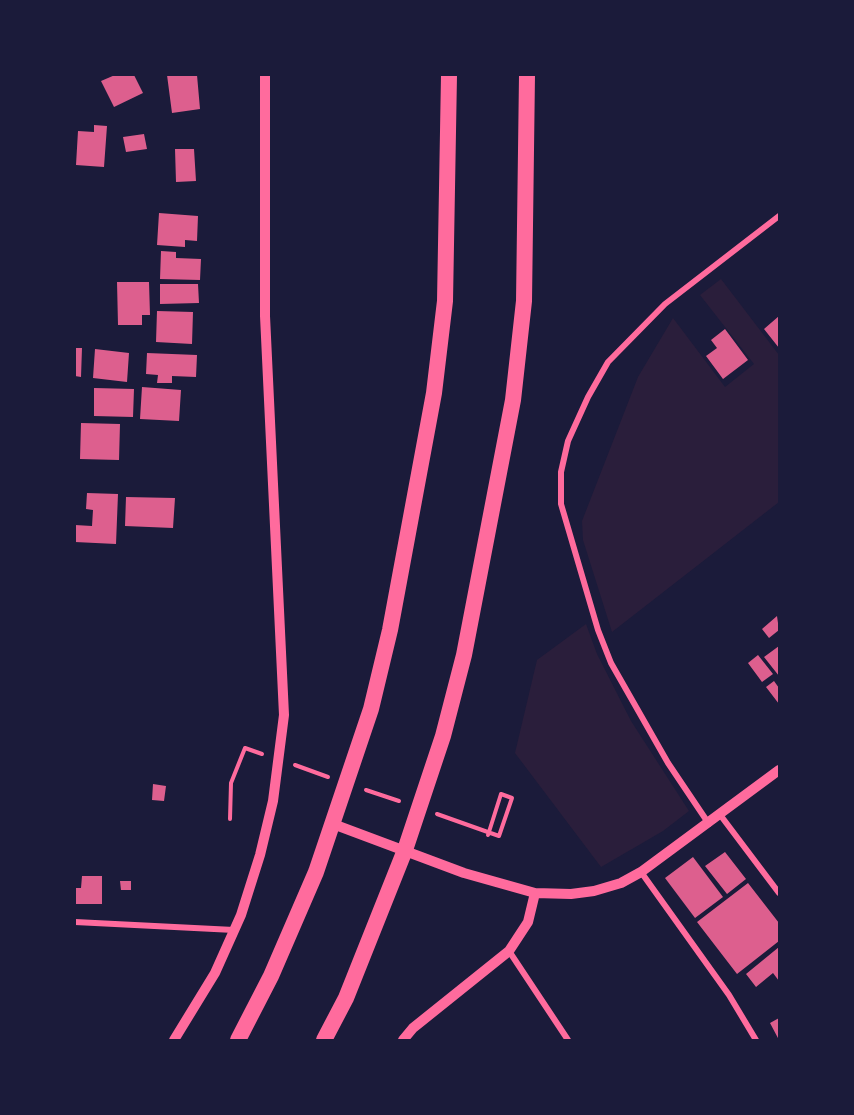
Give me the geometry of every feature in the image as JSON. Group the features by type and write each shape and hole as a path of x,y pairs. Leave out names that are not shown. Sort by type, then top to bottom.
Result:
{"highway":[{"path":"238,1040 271,976 316,872 371,709 390,630 434,393 445,301 449,75"},
{"path":"327,1037 379,921 405,850 443,736 464,655 513,400 524,301 527,75"}],"street":[{"path":"174,1040 215,973 234,930 260,855 268,823 284,715 265,315 265,75"},
{"path":"709,824 668,763 611,663 598,630 561,504 561,472 568,441 588,397 608,362 664,304 779,216"},
{"path":"333,824 464,873 535,893 571,894 594,891 621,883 641,872 721,816 779,770"},
{"path":"721,816 779,893"},
{"path":"641,872 729,995 756,1040"},
{"path":"403,1040 413,1028 509,951 528,922 535,893"},
{"path":"75,922 234,930"},
{"path":"509,951 568,1040"}],"path":[{"path":"231,819 231,783 245,748 267,756"},
{"path":"289,763 333,778"},
{"path":"355,786 411,805"},
{"path":"433,813 499,836 512,798 501,794 488,835"}],"shaded area":[{"path":"721,279 779,355 779,502 612,632 583,540 582,521 638,377 673,318 725,387 754,364 700,295"},
{"path":"586,624 597,654 631,721 689,811 663,831 601,867 515,753 537,660"}],"building":[{"path":"115,75 134,75 143,93 114,107 101,81"},
{"path":"167,75 197,75 200,109 172,113"},
{"path":"94,125 107,126 104,167 76,165 78,131 94,132"},
{"path":"144,134 147,149 126,152 123,137"},
{"path":"175,149 194,149 196,181 176,182"},
{"path":"159,213 198,216 197,241 185,240 185,247 157,245"},
{"path":"161,251 176,252 176,258 201,259 200,280 160,279"},
{"path":"117,282 149,282 150,315 142,315 142,325 118,325"},
{"path":"160,284 198,284 199,303 160,304"},
{"path":"157,311 193,312 192,344 156,342"},
{"path":"779,316 779,348 764,329"},
{"path":"725,329 748,360 723,379 706,356 717,348 711,340"},
{"path":"75,348 82,348 81,377 75,376"},
{"path":"95,349 129,353 127,382 93,378"},
{"path":"147,353 197,355 196,377 172,376 172,383 157,383 158,375 146,374"},
{"path":"142,387 181,390 179,421 140,419"},
{"path":"94,388 134,389 133,417 94,416"},
{"path":"81,423 120,424 119,460 80,459"},
{"path":"87,493 118,494 116,544 75,542 75,525 92,526 93,510 86,509"},
{"path":"126,497 175,498 173,528 125,526"},
{"path":"777,616 779,630 769,638 762,629"},
{"path":"779,646 779,676 764,657"},
{"path":"758,655 773,674 762,682 748,663"},
{"path":"774,681 779,688 779,704 766,687"},
{"path":"153,784 166,786 164,801 152,800"},
{"path":"725,852 746,879 727,894 705,866"},
{"path":"693,857 723,897 695,918 665,878"},
{"path":"82,876 102,876 102,904 75,904 75,888 81,888"},
{"path":"120,881 131,881 131,890 121,890"},
{"path":"748,883 779,923 779,941 737,974 697,922"},
{"path":"779,947 779,981 773,973 756,987 746,974"},
{"path":"779,1018 779,1040 770,1023"}]}
